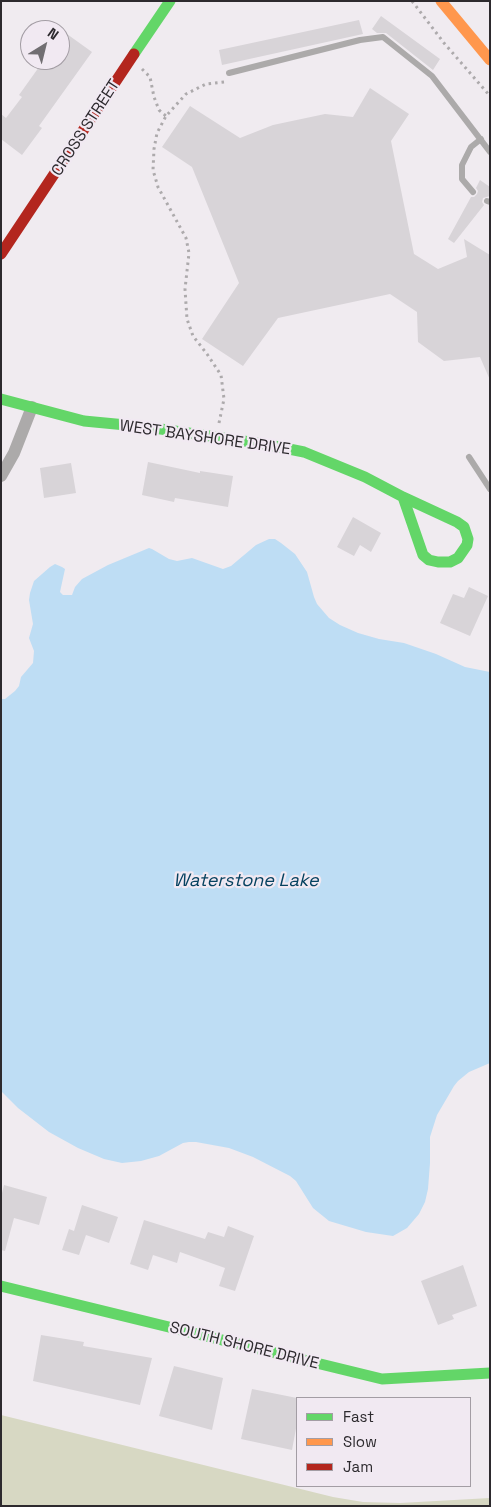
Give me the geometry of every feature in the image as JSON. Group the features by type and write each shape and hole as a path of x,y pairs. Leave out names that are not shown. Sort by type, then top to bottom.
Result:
{"street":[{"name":"CROSS STREET","path":"1,254 170,1"},
{"path":"441,1 490,60"},
{"name":"WEST BAYSHORE DRIVE","path":"1,398 84,421 147,427 264,444 304,452 364,477 457,522 464,527 468,539 467,546 458,558 450,562 428,560 423,554 403,497"},
{"path":"1,476 14,453 32,407"},
{"name":"SOUTH SHORE DRIVE","path":"1,1286 382,1379 490,1373"}],"lane":[{"path":"229,73 360,40 383,37 432,76 490,152"},
{"path":"473,192 462,179 462,165 471,148 480,140"},
{"path":"469,457 490,488"}],"path":[{"path":"412,1 444,43 490,96"},
{"path":"130,62 150,77 154,98 159,110 166,116"},
{"path":"216,437 224,399 222,375 193,336 187,319 185,289 189,253 186,238 158,187 153,170 157,133 166,116 186,94 206,84 225,82 229,73"}],"green space":[{"path":"1,1415 333,1497 363,1502 400,1503 490,1498 490,1506 1,1506"}],"water":[{"name":"Waterstone Lake","path":"269,539 275,539 295,554 307,572 317,604 329,618 340,625 379,639 404,643 465,667 490,672 490,1063 469,1072 458,1081 437,1115 430,1137 428,1189 425,1202 419,1214 407,1228 393,1236 366,1232 329,1221 313,1208 296,1181 290,1176 253,1157 229,1148 189,1142 183,1143 159,1156 141,1161 122,1163 104,1159 78,1148 49,1132 18,1108 1,1091 1,699 5,699 15,691 19,686 21,677 33,663 34,651 29,638 33,624 29,600 34,581 55,564 65,569 60,592 63,595 72,595 75,587 82,579 108,565 149,548 169,559 177,561 192,558 223,569 231,566 256,545"}],"building":[{"path":"381,16 440,59 433,70 386,33 377,33 372,29"},
{"path":"359,20 363,34 222,65 219,50"},
{"path":"70,36 92,52 39,126 42,128 22,155 1,139 1,114 6,118 22,97 19,95 37,70 70,70"},
{"path":"370,88 409,114 391,141 414,254 438,269 467,257 464,239 490,255 490,380 480,357 444,361 418,342 417,312 390,294 278,318 243,366 202,339 239,283 192,167 162,147 190,106 240,138 273,125 325,114 353,117"},
{"path":"480,180 490,187 490,196 483,198 482,202 484,205 454,243 448,239 471,197 477,194 476,188"},
{"path":"148,462 200,473 200,471 233,476 228,507 175,498 174,502 142,495"},
{"path":"71,463 76,493 44,498 40,468"},
{"path":"353,517 381,533 371,552 360,545 354,556 337,547"},
{"path":"469,587 488,596 470,636 440,623 453,594 464,598"},
{"path":"4,1185 47,1197 39,1225 14,1218 5,1251 1,1250 1,1197"},
{"path":"82,1205 118,1217 109,1243 86,1235 79,1255 62,1250 69,1229 74,1231"},
{"path":"144,1220 205,1239 208,1232 224,1237 228,1226 254,1236 235,1291 219,1286 225,1268 180,1252 177,1263 153,1255 148,1270 130,1264"},
{"path":"463,1265 477,1306 452,1315 454,1319 438,1325 421,1281"},
{"path":"41,1335 84,1342 83,1346 152,1358 140,1405 33,1381"},
{"path":"174,1366 223,1378 212,1430 159,1416"},
{"path":"252,1389 296,1398 296,1428 292,1450 241,1439"}],"traffic: fast":[{"path":"134,54 170,1"},
{"path":"1,399 84,421 147,427 264,444 304,452 365,477 457,522 464,527 468,539 467,545 458,558 450,562 438,562 429,560 423,555 403,497"},
{"path":"1,1286 382,1379 490,1373"}],"traffic: slow":[{"path":"441,1 490,60"}],"traffic: jam":[{"path":"1,254 134,54"}]}
